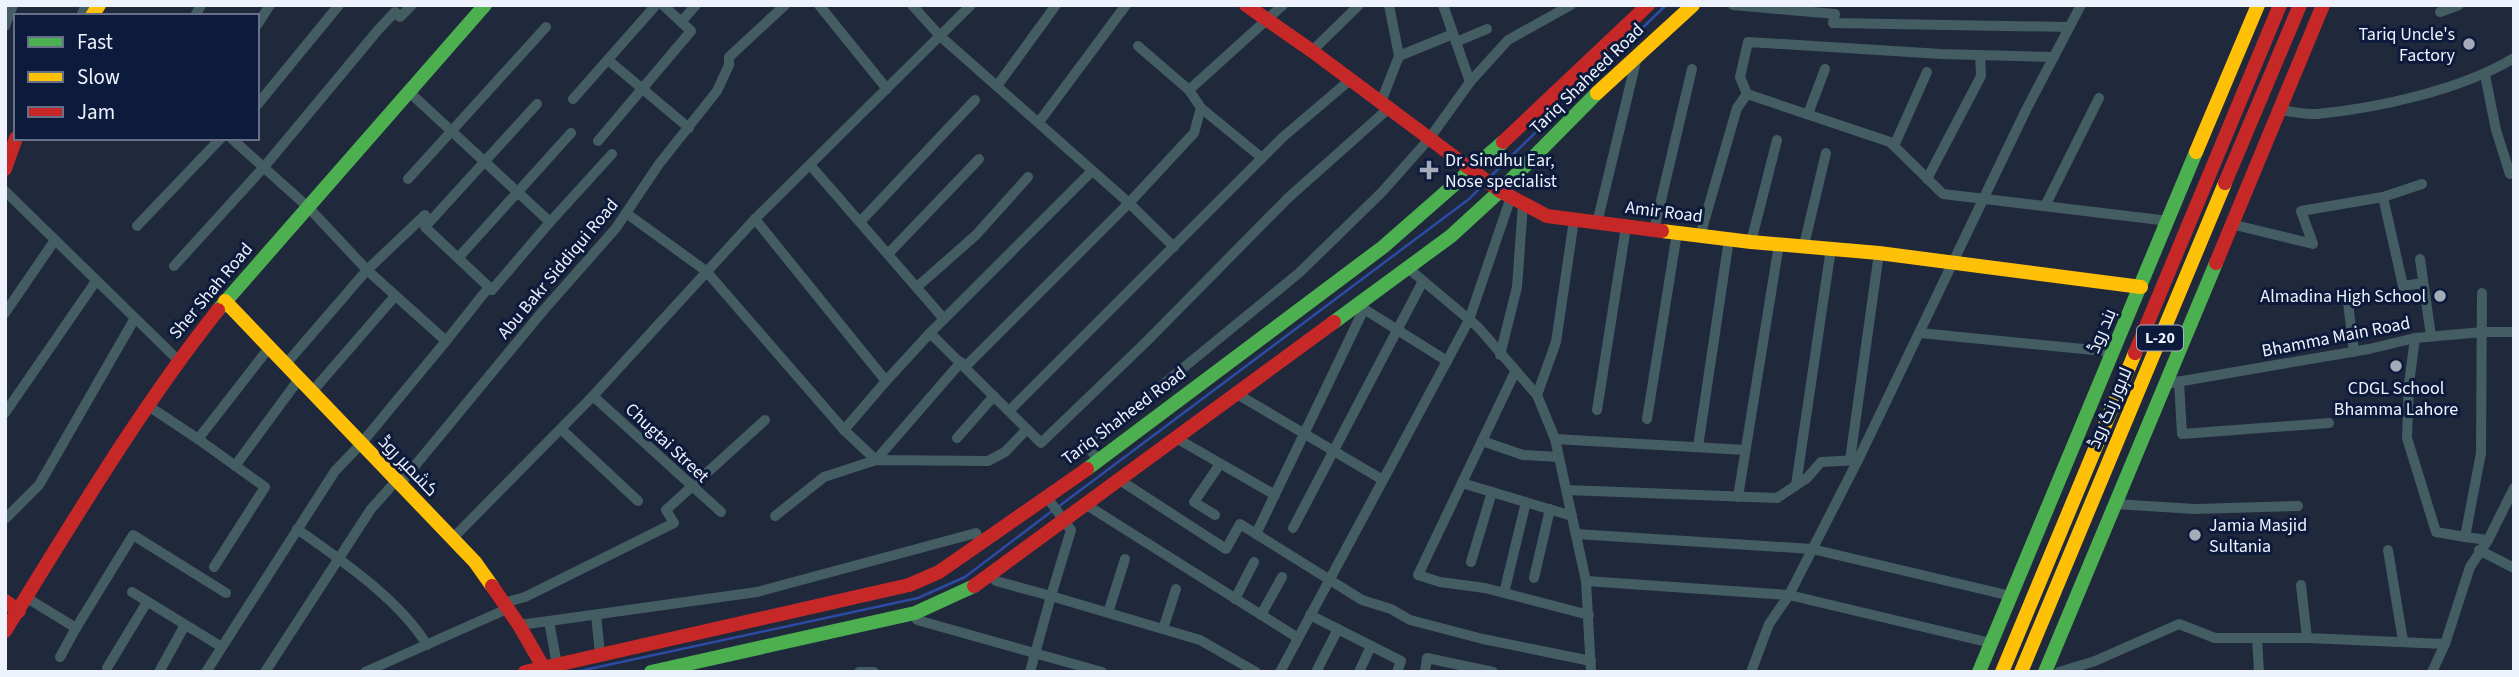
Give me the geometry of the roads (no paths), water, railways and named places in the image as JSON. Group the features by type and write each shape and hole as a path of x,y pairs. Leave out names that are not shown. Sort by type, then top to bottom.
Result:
{"main road":[{"name":"Sher Shah Road","path":"5,631 178,360 225,301 485,5"},
{"name":"Amir Road","path":"1246,5 1508,195 1547,216 1751,242 1879,253 2141,287"},
{"name":"Tariq Shaheed Road","path":"525,672 909,585 939,572 1049,500 1098,460 1383,247 1475,171 1648,5"},
{"name":"Tariq Shaheed Road","path":"650,672 915,613 954,597 990,575 1063,518 1361,307 1508,195 1599,91 1693,5"},
{"name":"بند روڈ","path":"1979,672 2258,5"},
{"name":"لاہور رنگ روڈ","path":"2002,672 2280,5"},
{"name":"لاہور رنگ روڈ","path":"2021,672 2300,5"},
{"path":"2045,672 2115,504 2172,383 2231,225 2323,5"},
{"path":"5,168 15,140"},
{"name":"کشمیر روڈ","path":"225,301 360,445 475,562 549,668"},
{"path":"5,601 19,611"}],"street":[{"path":"5,26 13,5"},
{"path":"259,22 270,5"},
{"path":"259,103 339,5"},
{"path":"173,266 264,167 378,30 395,12 400,17 412,5"},
{"path":"573,99 656,5"},
{"path":"598,141 691,31 663,5"},
{"path":"681,22 696,5"},
{"path":"819,5 887,89"},
{"path":"912,5 940,36 1129,203 1174,247"},
{"path":"452,539 593,396 755,219 971,5"},
{"path":"997,86 1056,5"},
{"path":"1039,122 1126,5"},
{"path":"1189,90 1283,5"},
{"path":"1312,51 1359,5"},
{"path":"930,333 1041,443 1155,334 1288,198 1385,105 1399,56 1389,5"},
{"path":"1443,5 1470,82"},
{"path":"1733,5 1835,15 1833,23 2069,27"},
{"path":"1751,672 1769,624 1789,595 2081,5"},
{"path":"2440,12 2459,5"},
{"path":"1098,460 1088,446 1299,273 1382,192 1429,139 1470,82 1508,40 1568,6"},
{"name":"Abu Bakr Siddiqui Road","path":"265,672 371,509 398,483 626,214 659,164 717,91 729,65 729,57 781,7"},
{"path":"408,179 546,27"},
{"path":"1399,56 1487,29"},
{"path":"2054,57 1748,42 1740,77 1747,94 1889,142 1943,194 2169,220"},
{"path":"1138,46 1189,90 1201,108 1262,158"},
{"path":"1927,179 1981,76 1980,55"},
{"path":"1597,223 1637,57"},
{"path":"2279,110 2314,114 2413,97 2485,75 2514,58"},
{"path":"608,60 689,128"},
{"path":"1654,230 1692,69"},
{"path":"1808,114 1825,69"},
{"path":"1895,146 1927,72"},
{"path":"2485,75 2500,141 2510,174 2514,173"},
{"path":"1009,411 1283,137 1350,80"},
{"path":"408,91 550,222"},
{"path":"1700,236 1737,108 1747,94"},
{"path":"2045,206 2099,98"},
{"path":"860,222 975,100"},
{"path":"537,104 425,227 492,290 612,154"},
{"path":"876,460 963,364 1129,203 1194,133 1201,108"},
{"path":"458,258 571,132"},
{"path":"137,226 219,140"},
{"path":"233,140 309,208 367,270 446,341"},
{"path":"1751,242 1777,140"},
{"path":"1804,245 1826,153"},
{"path":"888,254 979,159"},
{"path":"811,166 944,319"},
{"path":"844,430 930,333 1092,171"},
{"path":"917,287 976,235 1028,177"},
{"path":"2231,225 2313,244 2301,211 2383,197 2421,184"},
{"path":"5,191 178,360"},
{"path":"1280,672 1469,320 1508,195"},
{"path":"1500,355 1517,287 1508,195"},
{"path":"2383,197 2403,286 2423,283"},
{"path":"626,214 706,271 844,430 876,460"},
{"path":"285,365 367,270 425,215"},
{"path":"755,219 886,382"},
{"path":"1537,395 1556,342 1574,220"},
{"path":"1597,410 1626,227"},
{"path":"1647,419 1677,233"},
{"path":"1698,447 1729,239"},
{"path":"5,313 55,240"},
{"path":"1738,497 1779,244"},
{"path":"1796,485 1831,248"},
{"path":"1854,460 1879,253"},
{"path":"2420,259 2431,336"},
{"path":"1118,479 1226,549 1240,524 1362,600 1391,608 1410,620 1591,667 1586,580 1555,439 1537,395 1469,320 1409,269"},
{"path":"5,413 96,281"},
{"path":"1293,528 1423,281"},
{"path":"206,672 220,646 335,471 360,445 489,287"},
{"path":"2347,293 2354,352"},
{"path":"2465,537 2480,453 2482,293"},
{"path":"311,393 395,296"},
{"path":"1256,534 1305,434 1361,307 1447,361"},
{"path":"6,516 39,485 135,318"},
{"path":"1920,332 2114,352"},
{"name":"Bhamma Main Road","path":"2172,383 2354,352 2415,338 2514,332"},
{"path":"2415,338 2409,384 2407,439 2436,532 2488,540"},
{"path":"198,439 269,348"},
{"path":"1515,372 1418,575 1440,582 1485,588 1588,615"},
{"path":"235,466 299,379"},
{"path":"2172,383 2182,434 2329,423"},
{"path":"1237,394 1383,480"},
{"name":"Chugtai Street","path":"593,396 721,512"},
{"path":"957,438 994,396"},
{"path":"147,405 265,487 214,567"},
{"path":"365,672 427,645 674,523 666,510 765,420"},
{"path":"561,429 638,501"},
{"path":"775,516 824,477 876,460 988,461 1005,452 1027,429"},
{"path":"1176,438 1275,495"},
{"path":"1555,439 1745,450"},
{"path":"1482,442 1523,455 1558,457"},
{"path":"1566,490 1777,498 1821,462 1854,460"},
{"path":"1215,515 1194,502 1220,464"},
{"path":"1462,483 1572,516"},
{"path":"1471,562 1492,492"},
{"path":"2432,672 2445,644 2470,567 2512,495"},
{"path":"1030,672 1071,530 1049,500"},
{"path":"1504,593 1526,502"},
{"path":"1085,504 1298,638"},
{"path":"2115,504 2195,509 2298,506"},
{"path":"1534,578 1550,509"},
{"path":"297,529 387,597 415,626 427,645"},
{"path":"519,625 757,592 976,533 981,542"},
{"path":"1576,534 1812,549 2011,596"},
{"path":"60,657 133,535 226,593"},
{"path":"2388,550 2403,642"},
{"path":"2479,550 2514,568"},
{"path":"1108,613 1125,559"},
{"path":"1235,599 1254,562"},
{"path":"990,575 996,580 1200,640 1256,672"},
{"path":"1261,615 1282,577"},
{"path":"1586,580 1789,595 1991,643"},
{"path":"2301,585 2307,638"},
{"path":"1163,629 1176,589"},
{"path":"132,592 220,646"},
{"path":"27,598 76,628"},
{"path":"107,667 146,602"},
{"path":"915,613 917,620 1102,672"},
{"path":"596,615 600,654"},
{"path":"1310,615 1401,661 1397,672"},
{"path":"549,621 549,668"},
{"path":"2059,672 2095,661 2179,624 2215,638 2307,638 2445,644"},
{"path":"159,672 185,625"},
{"path":"1316,672 1338,629"},
{"path":"2257,638 2259,672"},
{"path":"1359,672 1371,646"},
{"path":"1425,672 1427,657 1493,672"}],"waterway":[{"path":"1491,176 1666,5"},
{"path":"1058,507 1469,199 1482,186"},
{"path":"575,672 918,598 965,577 1052,511"}],"place":[{"name":"Tariq Uncle's Factory","path":"2469,44"},
{"name":"Dr. Sindhu Ear, Nose specialist","path":"1429,170"},
{"name":"Almadina High School","path":"2440,296"},
{"name":"CDGL School Bhamma Lahore","path":"2396,366"},
{"name":"Jamia Masjid Sultania","path":"2195,535"}]}
